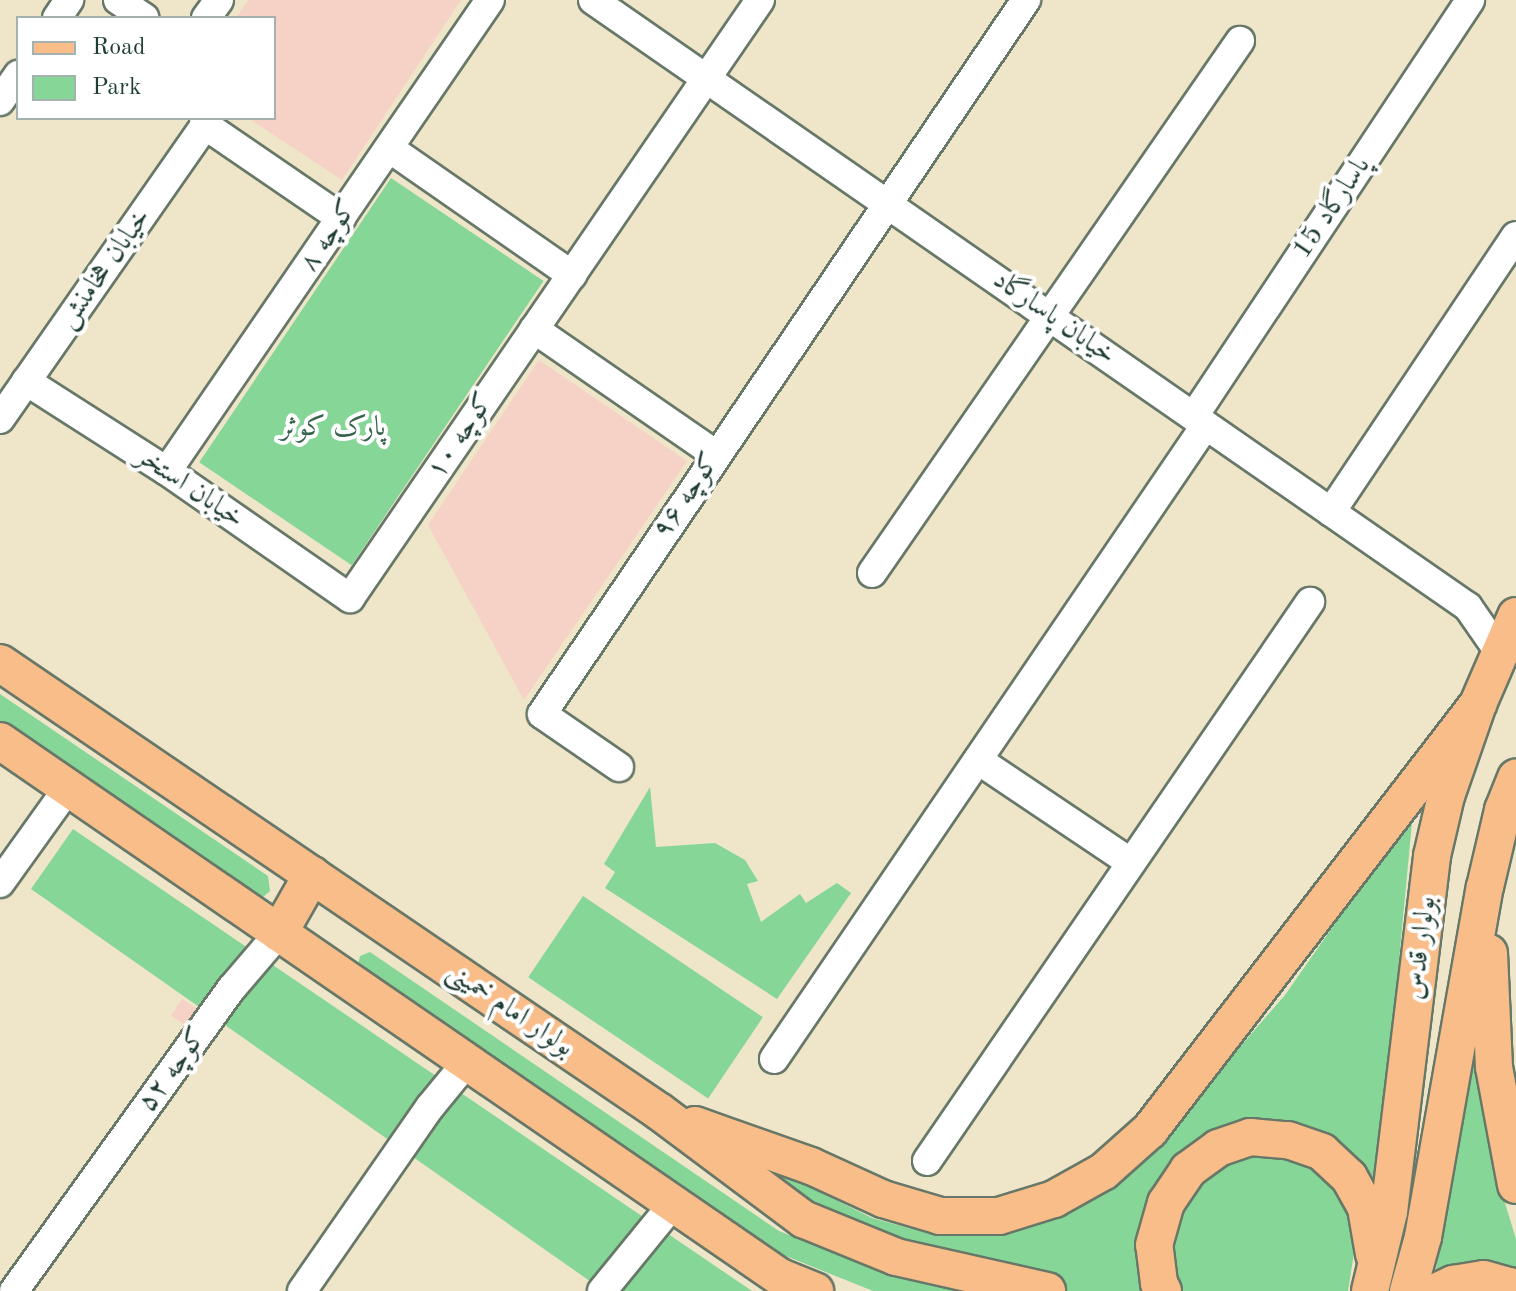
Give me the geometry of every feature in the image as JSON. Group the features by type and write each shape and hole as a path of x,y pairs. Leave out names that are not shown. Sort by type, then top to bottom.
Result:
{"main road":[{"name":"بولوار قدس","path":"1374,1278 1389,1212 1432,856 1446,796 1478,704 1516,616"},
{"name":"بولوار امام خمینی","path":"0,663 660,1112 803,1219 896,1257 1047,1291"},
{"path":"660,1112 811,1166 883,1199 940,1216 999,1216 1054,1199 1104,1171 1150,1130 1478,704"},
{"path":"0,741 788,1284 815,1291"},
{"name":"بولوار قدس","path":"1408,1291 1423,1237 1485,887 1503,810 1516,777"},
{"path":"279,933 312,875"},
{"path":"1485,887 1494,1067 1516,1185"},
{"path":"1163,1291 1154,1245 1166,1203 1188,1170 1218,1148 1250,1137 1288,1140 1322,1152 1349,1177 1366,1208 1374,1278"},
{"path":"1438,1291 1453,1284 1484,1279 1509,1286 1515,1291"}],"street":[{"path":"118,0 142,16"},
{"name":"کوچه ۸","path":"167,471 490,0"},
{"name":"خیابان پاسارگاد","path":"593,0 1468,607 1500,653"},
{"name":"کوچه ۱۰","path":"350,598 760,0"},
{"name":"کوچه ۹۶","path":"619,767 542,714 715,454 1026,0"},
{"name":"پاسارگاد 15","path":"774,1059 978,760 1470,0"},
{"path":"872,573 1240,41"},
{"path":"0,101 16,78"},
{"path":"204,122 341,218"},
{"name":"خیابان هخامنش","path":"0,419 204,122"},
{"path":"389,148 572,275"},
{"path":"1331,512 1516,236"},
{"path":"534,329 715,454"},
{"name":"خیابان استخر","path":"26,381 167,471 350,598"},
{"path":"927,1161 1310,602"},
{"path":"978,760 1131,863"},
{"path":"0,883 68,788"},
{"name":"کوچه ۵۲","path":"14,1291 239,980 279,933"},
{"path":"302,1291 430,1107 467,1062"},
{"path":"602,1291 673,1204"}],"shaded area":[{"path":"248,0 461,0 342,180 251,120 276,120 276,16 237,16"},
{"path":"539,360 687,461 524,700 428,525"},
{"path":"182,999 199,1010 188,1027 171,1016"}],"green space":[{"name":"پارک کوثر","path":"391,178 544,281 352,565 199,462"},
{"path":"0,694 268,876 270,891 263,897 255,896 0,722"},
{"path":"650,787 656,847 715,843 745,860 758,881 747,884 761,922 800,894 806,903 837,883 851,893 777,999 605,888 615,872 604,864"},
{"path":"1413,812 1377,1193 1348,1151 1304,1127 1206,1138 1150,1291 1049,1291 905,1254 734,1169 794,1179 872,1218 927,1233 984,1236 1029,1228 1087,1203 1138,1164 1285,995"},
{"path":"73,829 752,1291 604,1291 31,889"},
{"path":"583,896 763,1017 708,1099 528,977"},
{"path":"370,952 779,1231 882,1272 970,1291 873,1291 766,1248 358,966 360,956"},
{"path":"1474,1009 1483,1110 1497,1177 1516,1239 1516,1277 1435,1276"},
{"path":"1262,1153 1309,1164 1331,1181 1349,1208 1356,1240 1348,1291 1183,1291 1173,1273 1173,1233 1186,1198 1205,1174 1237,1158"}]}
